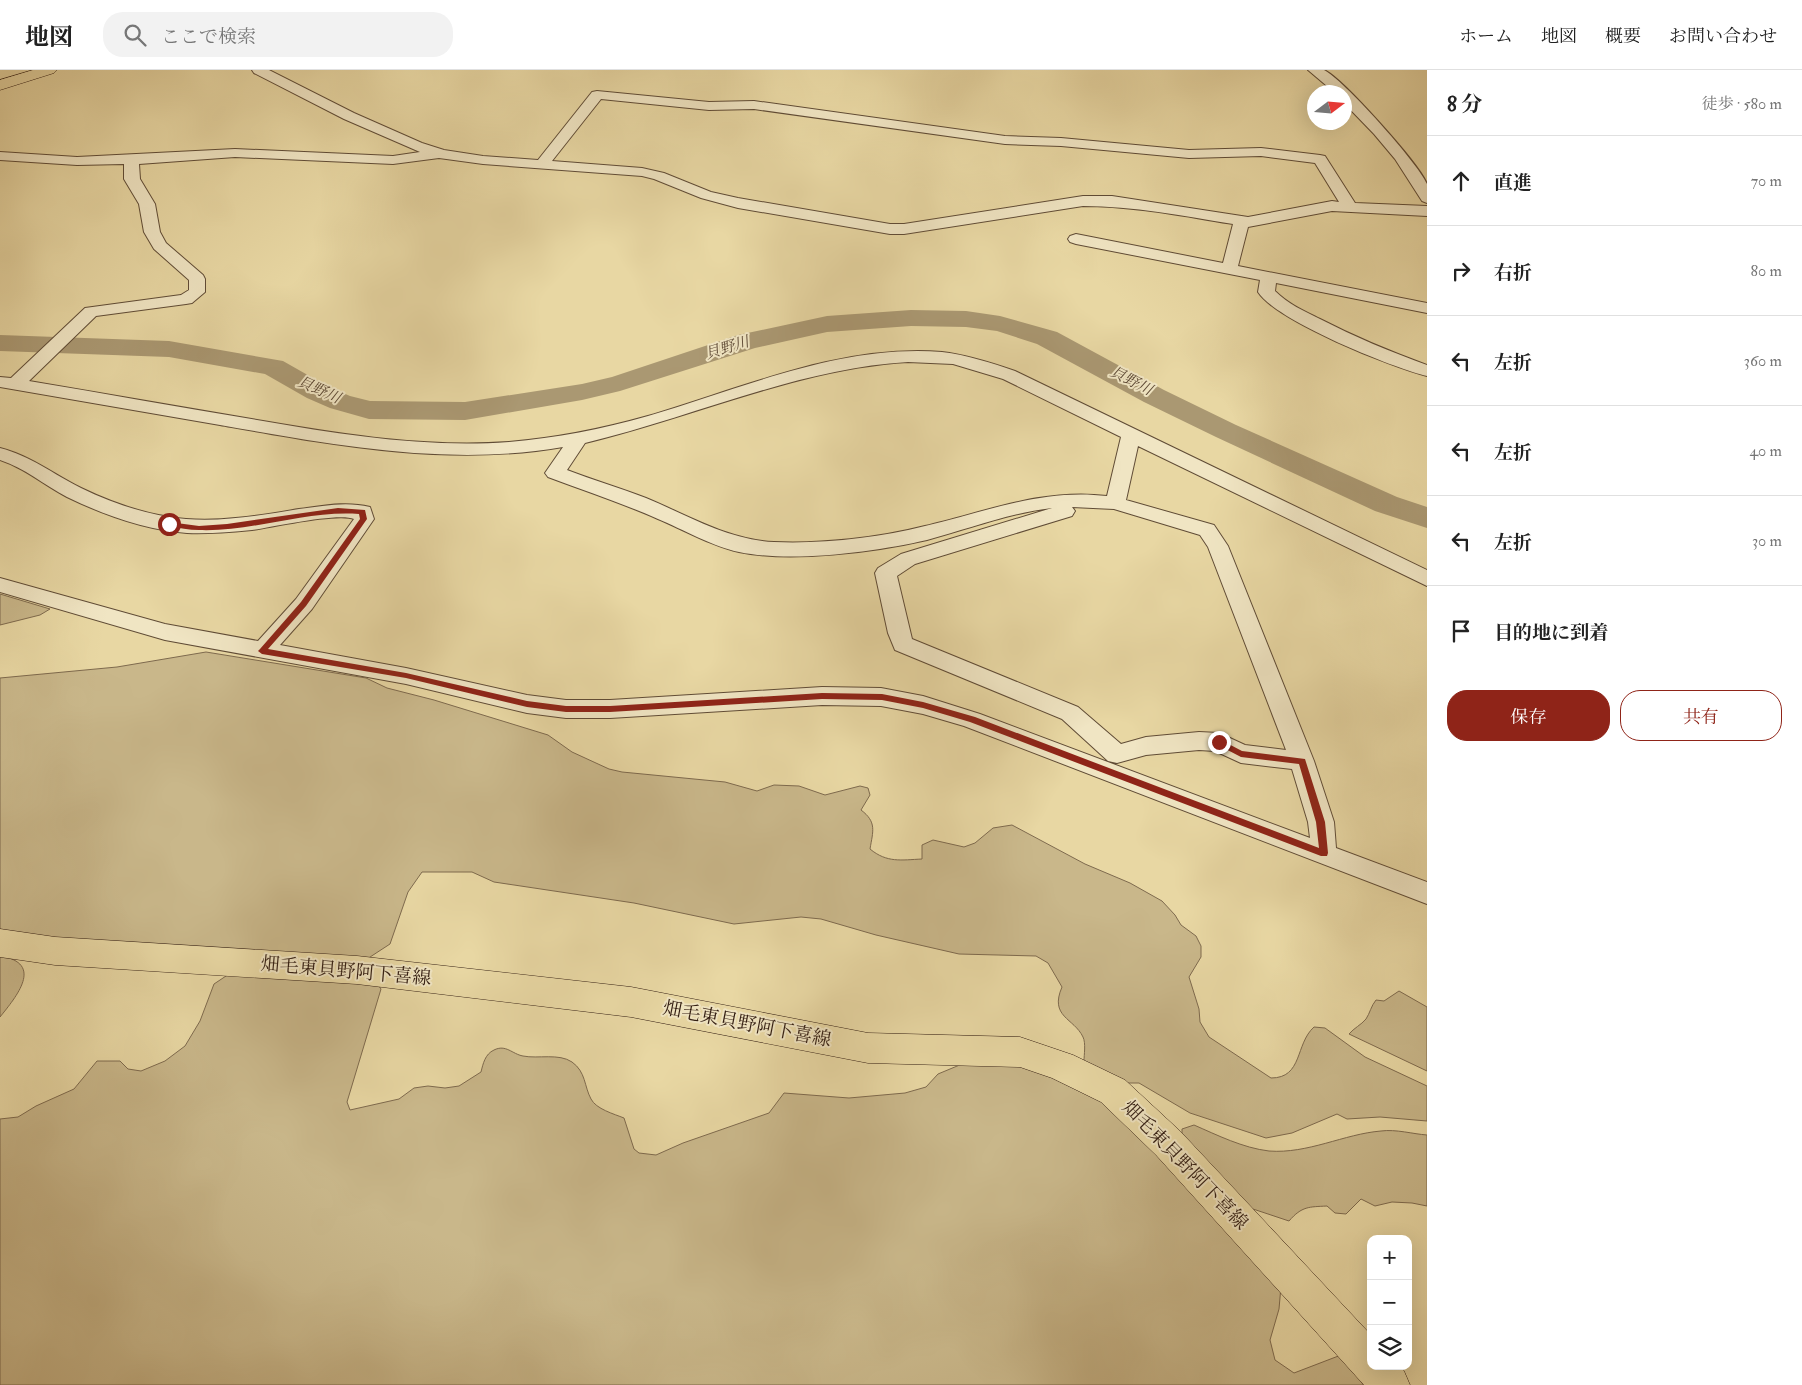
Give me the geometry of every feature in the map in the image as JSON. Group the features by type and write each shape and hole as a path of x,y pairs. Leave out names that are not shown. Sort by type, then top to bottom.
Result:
{"main road":[{"path":"0,85 49,70"},
{"name":"畑毛東貝野阿下喜線","path":"0,943 55,951 357,970 631,1002 868,1048 1020,1052 1061,1066 1113,1091 1168,1143 1367,1360"},
{"name":"畑毛東貝野阿下喜線","path":"1376,1370 1390,1385"}],"street":[{"path":"259,70 349,116 440,154 483,160 642,172 659,176 706,195 864,226 904,229 1083,201 1112,201 1158,206 1241,222 1286,216 1332,206 1427,211"},
{"path":"1315,70 1332,85"},
{"path":"542,164 597,95 710,106 754,105 1005,140 1061,142 1189,154 1261,152 1292,154 1320,159 1350,207"},
{"path":"1352,103 1386,138 1407,165 1427,198"},
{"path":"0,156 77,161 130,160 235,153 393,160 440,154"},
{"path":"11,383 91,312 186,299 191,298 197,292 196,278 160,246 152,232 147,204 132,178 130,160"},
{"path":"1230,270 1241,222"},
{"path":"1076,239 1427,308"},
{"path":"1269,277 1266,292 1275,303 1373,352 1427,371"},
{"path":"11,383 286,431 384,445 458,450 501,449 578,440 637,425 768,383 842,364 887,357 947,358 974,363 1009,375 1427,579"},
{"path":"1108,501 1131,434"},
{"path":"578,440 555,472 637,502 738,545 750,547 795,549 855,544 924,533 1012,507 1062,499 1108,501 1207,530 1218,546 1302,761 1321,822 1324,853"},
{"path":"0,454 18,460 74,492 125,513 169,524 199,528 227,526 338,510 363,512 364,519 304,604 262,651"},
{"path":"1108,501 908,559 893,567 886,573 903,644 1070,713 1117,754 1146,746 1219,742 1241,754 1302,761"},
{"path":"0,585 165,632 406,676 527,704 566,709 610,709 822,696 882,697 923,705 988,726 1427,893"}],"shaded area":[{"path":"0,594 50,609 40,615 0,625"},
{"path":"206,652 366,678 387,688 434,700 548,735 572,752 609,769 622,772 725,782 757,791 774,785 799,786 825,795 860,786 868,788 870,795 861,810 870,819 873,827 870,849 888,859 922,859 922,845 933,840 964,847 975,843 993,828 1012,825 1085,864 1130,883 1162,901 1175,915 1181,925 1196,936 1201,946 1201,957 1189,977 1199,1009 1200,1022 1209,1037 1271,1078 1281,1077 1289,1072 1294,1066 1308,1034 1314,1027 1325,1028 1365,1057 1427,1086 1427,1121 1380,1117 1347,1119 1337,1114 1292,1133 1266,1138 1190,1113 1139,1083 1128,1083 1084,1061 1085,1046 1083,1037 1064,1016 1059,1005 1062,987 1048,963 1036,956 959,954 876,935 821,919 801,917 734,924 634,903 494,882 472,872 422,872 408,892 390,944 367,959 61,943 0,933 0,678 117,667"},
{"path":"0,956 14,960 21,966 24,973 19,991 0,1017"},
{"path":"229,974 376,982 381,989 347,1102 350,1110 399,1099 414,1088 459,1086 481,1072 488,1054 498,1048 502,1048 523,1056 555,1057 572,1062 580,1070 593,1103 606,1111 624,1118 634,1149 639,1153 656,1155 683,1143 769,1113 784,1093 849,1098 905,1093 926,1087 938,1074 962,1064 1021,1066 1099,1095 1281,1286 1279,1309 1270,1340 1275,1360 1294,1373 1341,1355 1355,1367 1363,1385 0,1385 0,1119 18,1117 36,1106 74,1089 97,1061 120,1061 128,1069 141,1071 165,1061 185,1046 200,1021 214,984"},
{"path":"1399,991 1427,1007 1427,1071 1349,1034 1366,1019 1376,1000 1384,1001"},
{"path":"1194,1125 1240,1144 1269,1151 1298,1150 1381,1131 1427,1135 1427,1206 1392,1202 1375,1206 1361,1199 1346,1214 1335,1213 1327,1206 1310,1207 1298,1212 1289,1221 1250,1208 1182,1135 1182,1129"}],"waterway":[{"name":"貝野川","path":"0,343 169,349 273,367 317,392 340,402 369,410 465,411 582,392 620,383 748,341 827,324 911,318 966,319 1000,324 1047,338 1154,396 1226,431 1386,504 1427,518"}],"route":[{"path":"169,524 199,528 227,526 338,510 363,512 364,519 304,604 262,651 406,676 527,704 566,709 610,709 822,696 882,697 923,705 972,720 1324,853 1321,822 1302,761 1241,754 1219,742"}]}
